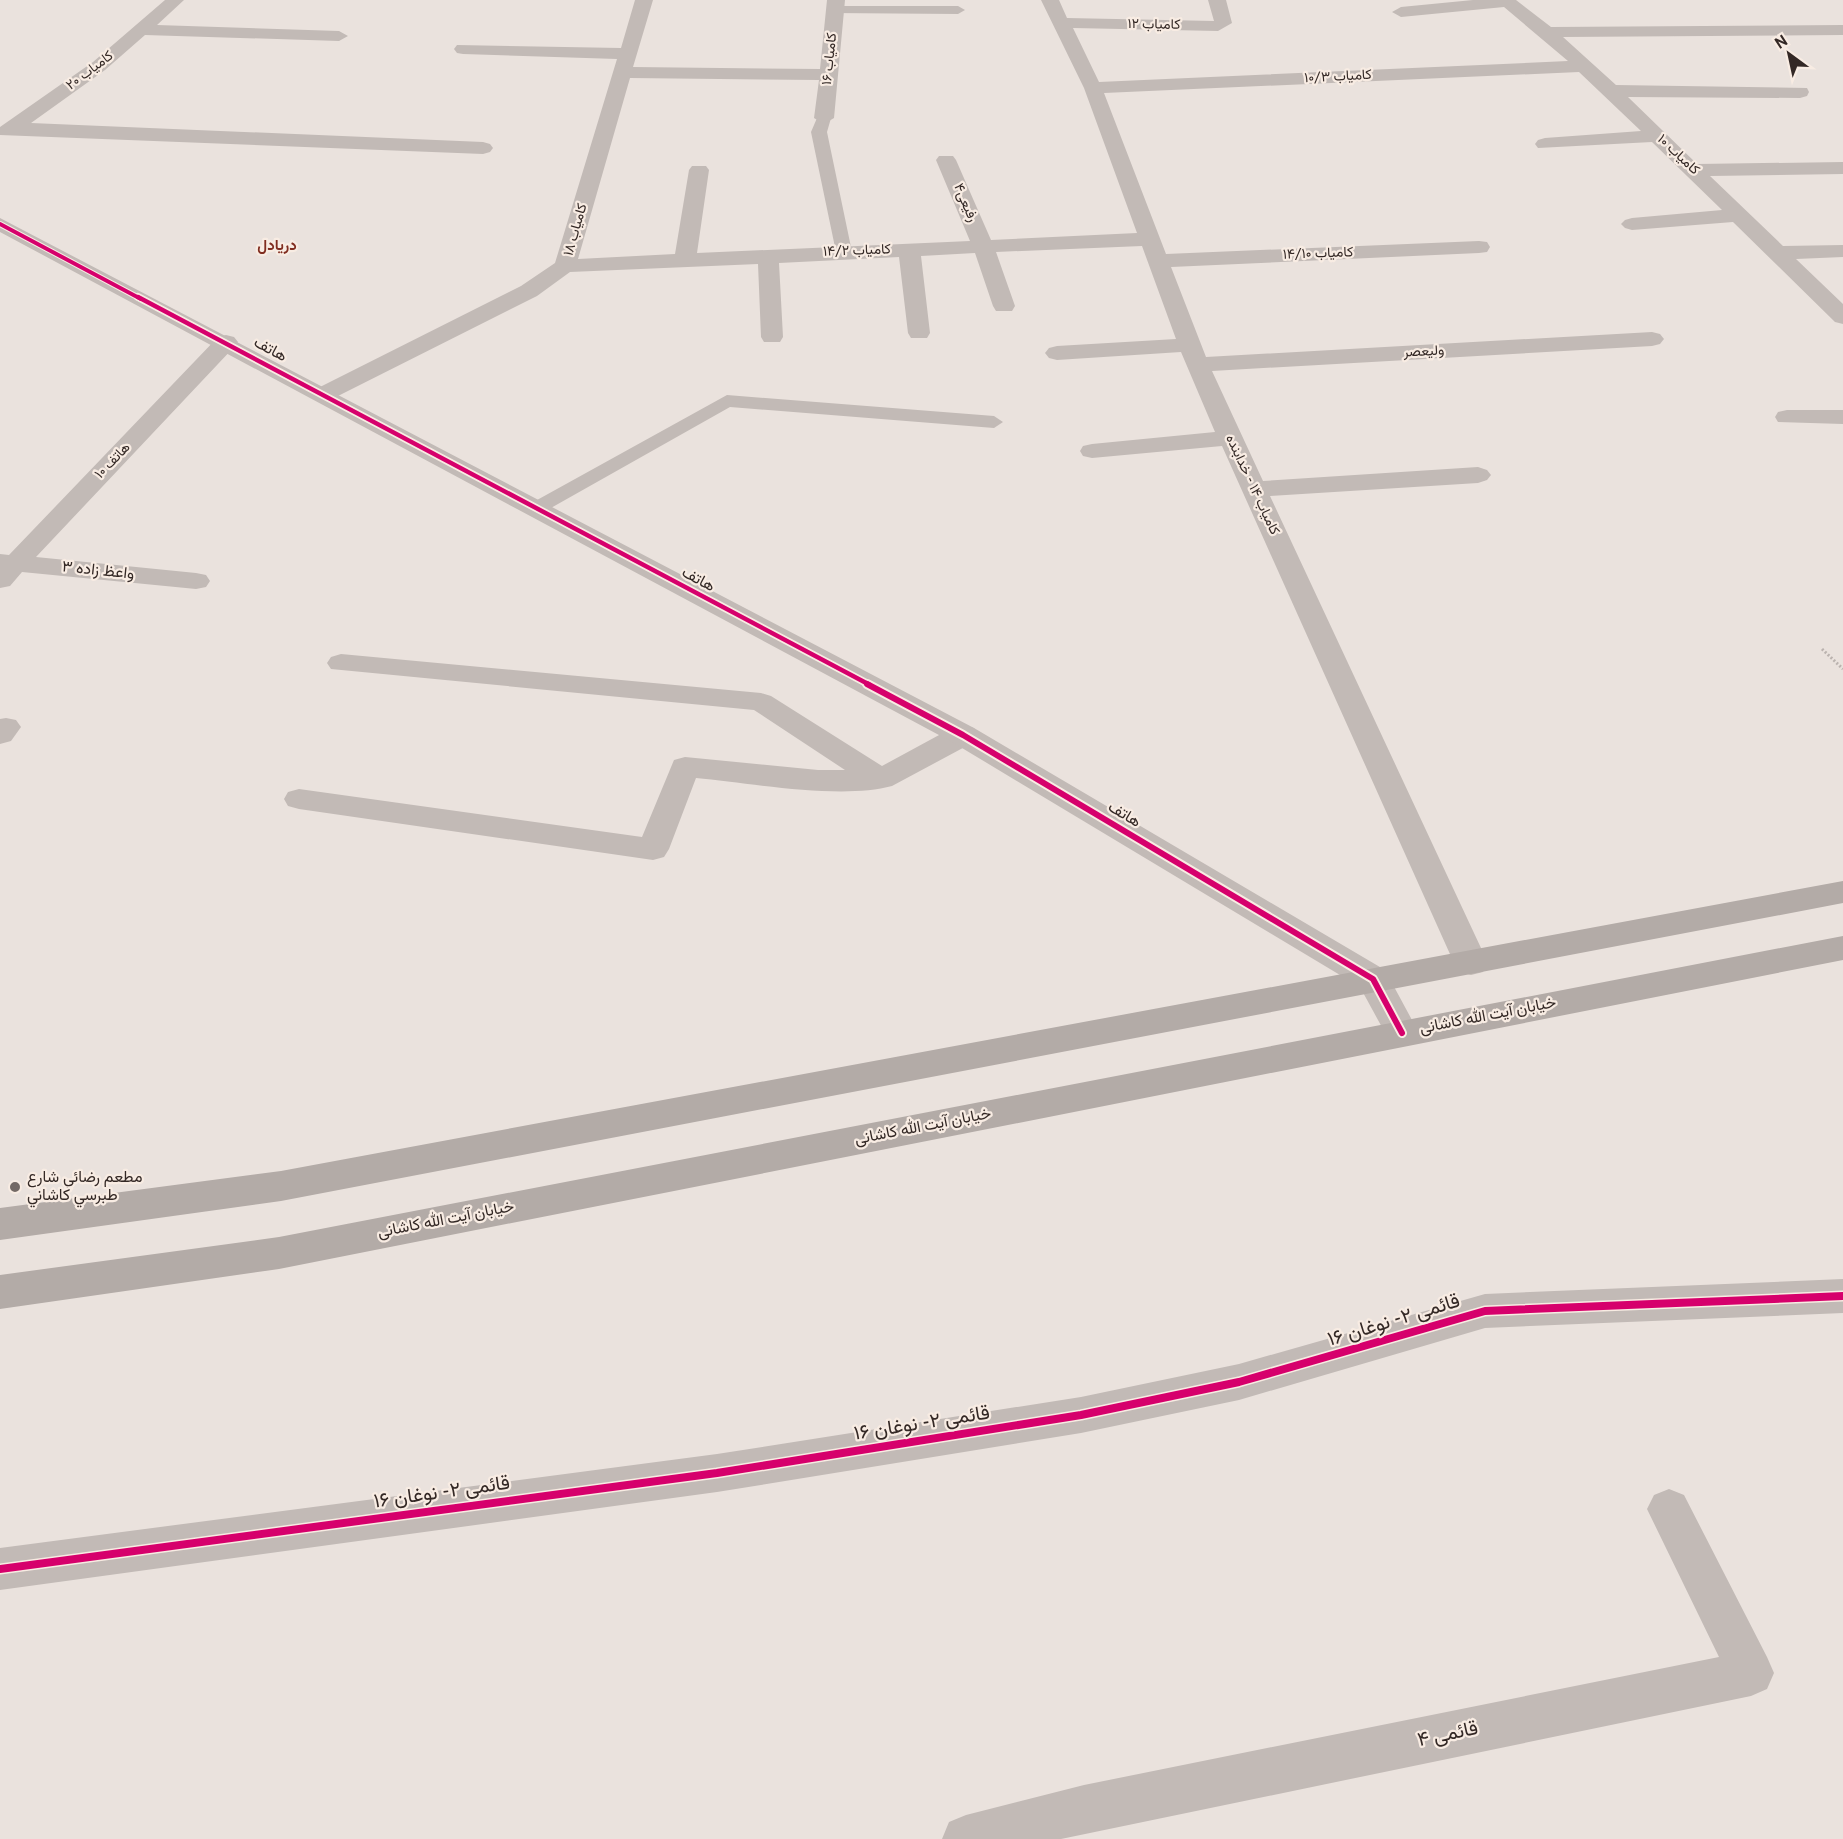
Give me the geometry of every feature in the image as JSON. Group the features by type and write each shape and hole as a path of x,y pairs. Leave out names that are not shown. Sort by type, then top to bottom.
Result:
{"main road":[{"path":"0,1224 281,1186 1843,891"},
{"name":"خیابان آیت الله کاشانی","path":"0,1292 279,1253 1843,948"}],"street":[{"name":"کامیاب ۲۰","path":"6,131 99,66 175,0"},
{"name":"کامیاب ۱۸","path":"324,394 529,291 565,266 644,0"},
{"name":"کامیاب ۱۴ - خدابنده","path":"1050,0 1092,88 1193,355 1471,963"},
{"name":"کامیاب ۱۲","path":"1061,23 1218,26 1223,23 1217,0"},
{"path":"1401,12 1506,1"},
{"name":"کامیاب ۱۰","path":"1506,1 1547,32 1611,91 1843,317"},
{"name":"کامیاب ۱۶","path":"824,118 836,5"},
{"path":"142,30 339,36"},
{"path":"1547,32 1843,30"},
{"path":"463,49 626,63 828,75"},
{"name":"کامیاب ۱۰/۳","path":"1092,88 1583,66"},
{"path":"1611,91 1800,92"},
{"path":"6,131 483,148"},
{"path":"1545,144 1658,136"},
{"name":"رفیعی۴","path":"946,160 983,246 1004,306"},
{"path":"1694,170 1843,168"},
{"path":"685,260 699,170"},
{"path":"1632,224 1740,215"},
{"name":"هاتف","path":"0,224 963,735 1373,979"},
{"name":"کامیاب ۱۴/۲","path":"565,266 983,246 1152,250"},
{"name":"کامیاب ۱۴/۱۰","path":"1152,250 1479,247"},
{"path":"909,249 919,333"},
{"path":"1778,253 1843,251"},
{"path":"768,256 772,337"},
{"name":"ولیعصر","path":"1057,353 1193,355 1652,339"},
{"name":"هاتف ۱۰","path":"5,568 226,342"},
{"path":"1787,417 1843,417"},
{"path":"1092,451 1231,438"},
{"path":"1254,489 1478,475"},
{"name":"واعظ زاده ۳","path":"5,568 196,581"},
{"path":"341,663 761,702 881,779"},
{"path":"299,799 652,849 685,767 818,780 881,779 963,735"},
{"path":"1373,979 1402,1033"},
{"name":"قائمی ۲- نوغان ۱۶","path":"0,1569 717,1473 1081,1416 1239,1382 1485,1311 1843,1296"},
{"name":"قائمی ۴","path":"966,1839 1084,1809 1751,1673 1669,1509"}],"lane":[{"path":"836,5 958,10"},
{"path":"824,118 819,132 844,252"},
{"path":"535,509 727,401 994,422"}],"path":[{"path":"1822,649 1843,669"}],"cycle path":[{"path":"0,224 963,735 1373,979 1402,1033"},
{"path":"0,1569 717,1473 1081,1415 1239,1382 1485,1311 1843,1296"}],"place":[{"name":"مطعم رضائي شارع طبرسي كاشاني","path":"15,1187"}],"district":[{"name":"دریادل","path":"277,246"}]}
